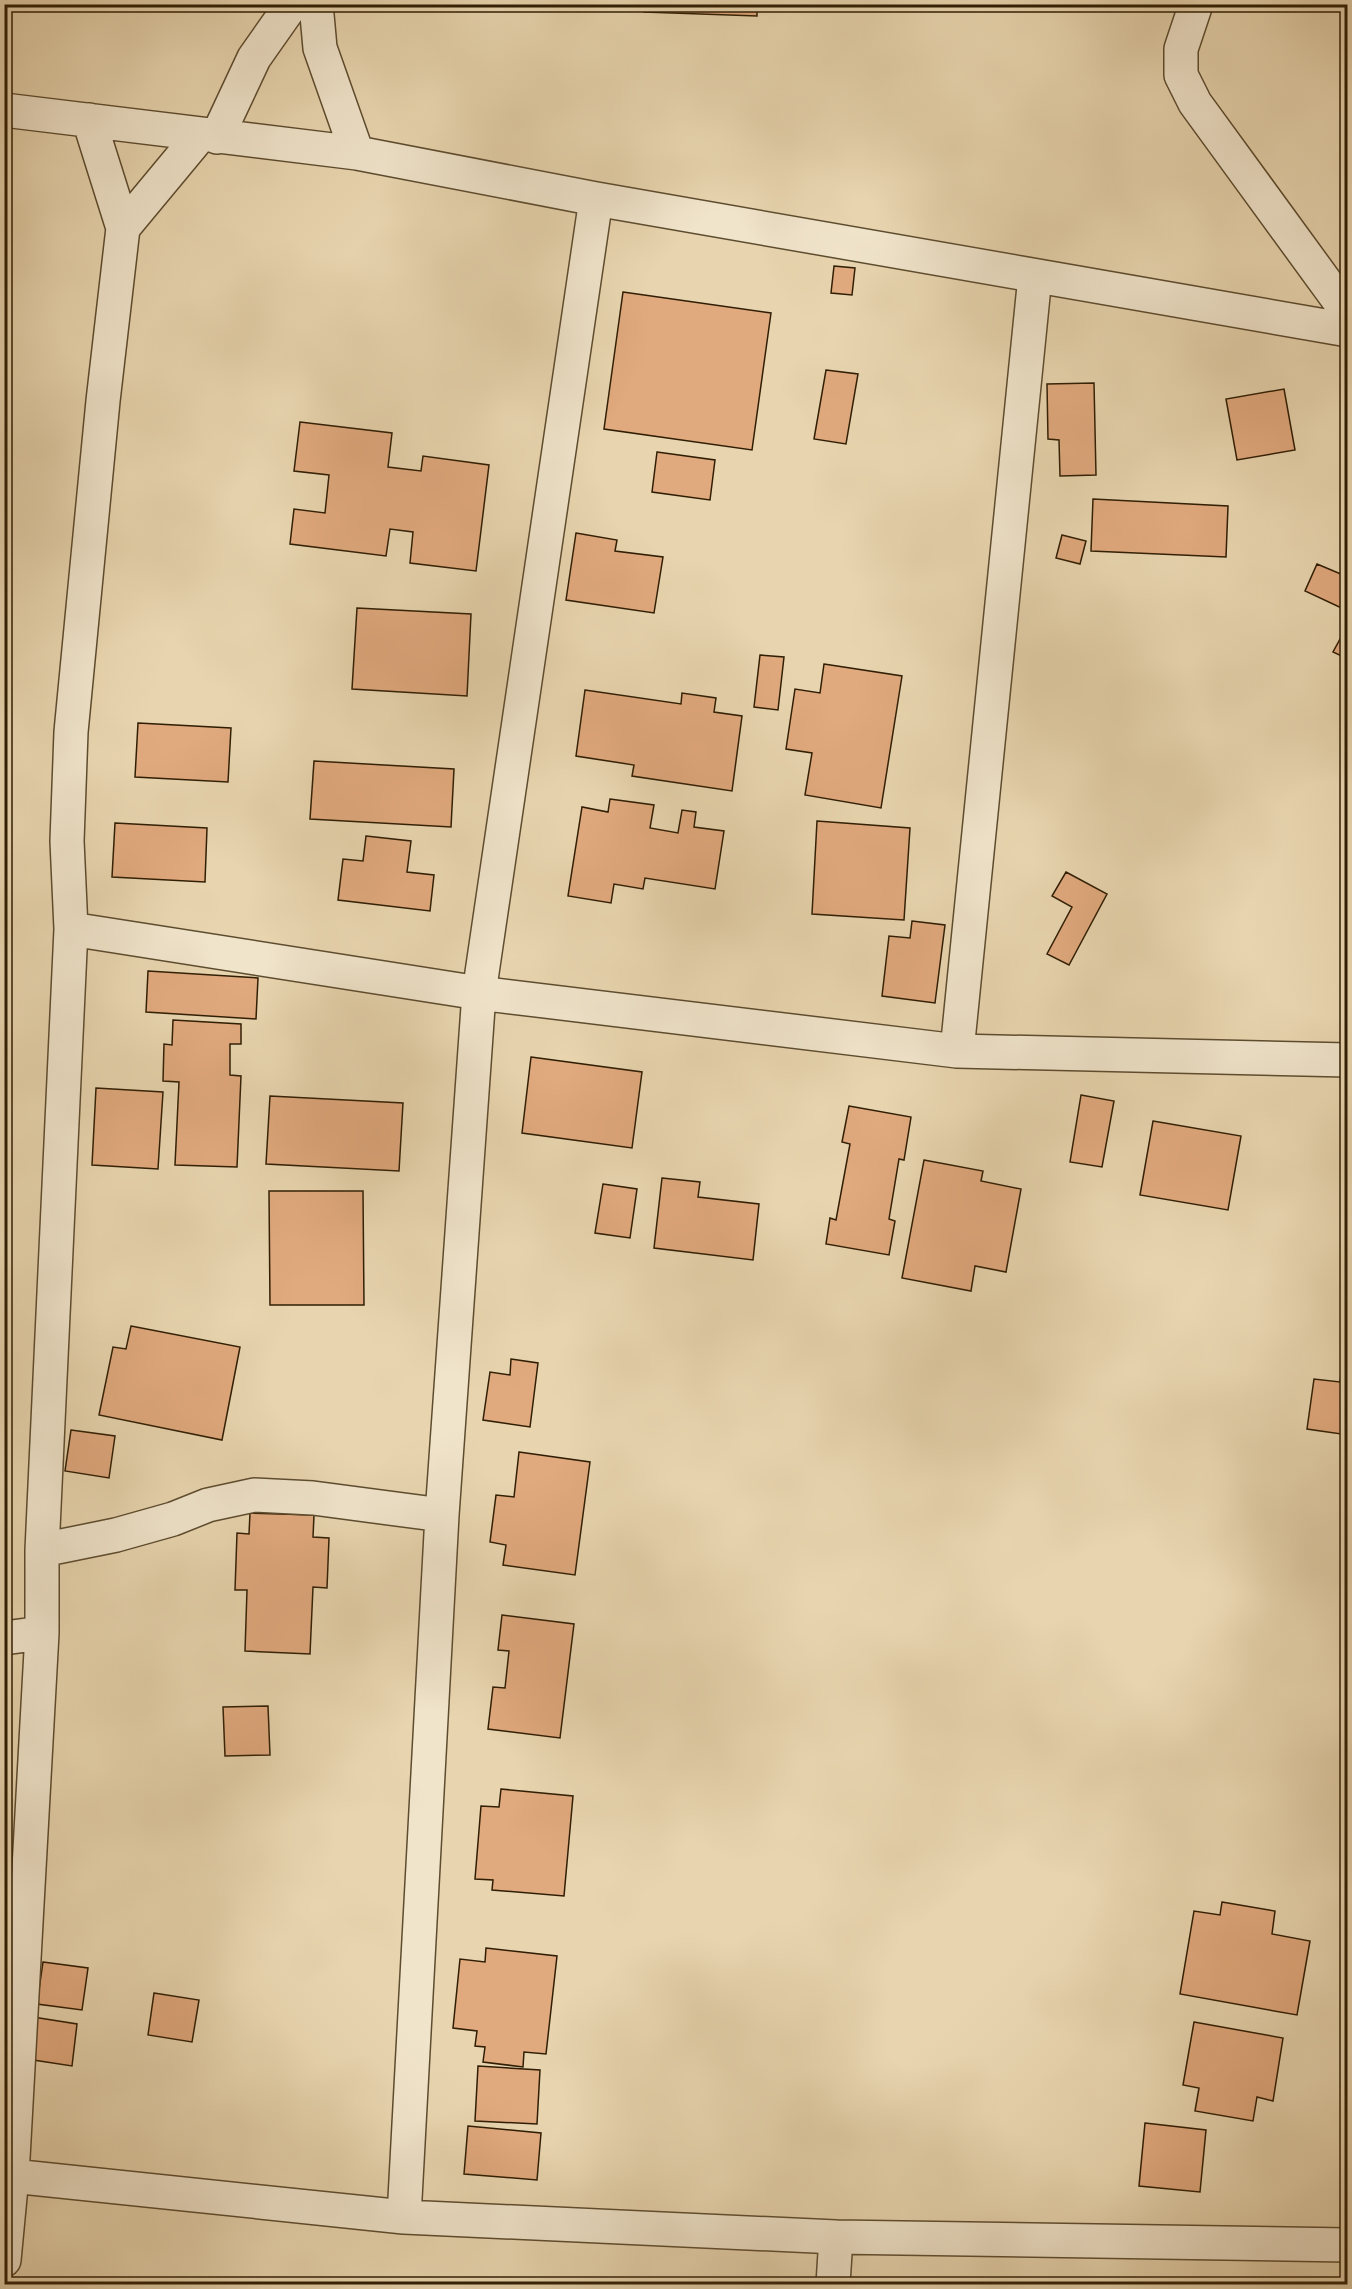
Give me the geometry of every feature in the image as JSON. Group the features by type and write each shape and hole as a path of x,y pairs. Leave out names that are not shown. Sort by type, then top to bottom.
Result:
{"street":[{"path":"123,228 209,135 254,58 292,4"},
{"path":"316,4 320,48 357,153"},
{"path":"1196,4 1181,49 1181,75 1195,103 1347,313"},
{"path":"4,110 357,153 596,200 1347,330"},
{"path":"4,2260 12,2176 42,1633 42,1550 71,929 67,841 71,732 103,401 123,228 89,120"},
{"path":"404,2217 442,1515 478,993 596,200"},
{"path":"957,1051 1035,276"},
{"path":"71,929 478,993 957,1051 1347,1060"},
{"path":"42,1550 116,1535 208,1505 254,1495 313,1498 442,1515"},
{"path":"4,1638 42,1633"},
{"path":"12,2176 404,2217 837,2237 1347,2245"},
{"path":"833,2284 837,2237"}],"building":[{"path":"644,4 757,4 757,16 644,12"},
{"path":"834,266 855,268 852,295 831,293"},
{"path":"623,292 771,313 752,450 604,429"},
{"path":"826,370 858,374 846,444 814,439"},
{"path":"1094,383 1096,475 1060,476 1059,440 1048,439 1047,384"},
{"path":"1284,389 1295,450 1237,460 1226,399"},
{"path":"300,422 392,433 388,467 421,471 423,456 489,465 476,571 410,563 413,532 390,529 386,556 290,544 294,509 325,513 329,475 294,471"},
{"path":"657,452 715,460 710,500 652,492"},
{"path":"1093,499 1228,506 1226,557 1091,551"},
{"path":"576,533 617,540 615,551 663,557 654,613 566,600"},
{"path":"1062,535 1086,541 1080,564 1056,558"},
{"path":"1317,564 1348,577 1348,611 1305,591"},
{"path":"357,608 471,614 467,696 352,689"},
{"path":"1345,630 1348,632 1348,659 1333,652"},
{"path":"760,655 784,657 778,710 754,707"},
{"path":"824,664 902,676 881,808 805,795 812,753 786,749 795,689 820,693"},
{"path":"585,690 681,704 682,693 716,698 714,712 742,716 732,791 632,776 634,765 576,756"},
{"path":"138,723 231,728 228,782 135,777"},
{"path":"314,761 454,769 451,827 310,819"},
{"path":"610,799 654,805 650,828 678,833 682,810 696,812 694,827 724,831 715,889 645,878 643,889 614,884 611,903 568,896 582,807 608,812"},
{"path":"817,821 910,828 904,920 812,914"},
{"path":"115,823 207,828 205,882 112,877"},
{"path":"366,836 411,841 407,872 434,875 430,911 338,900 343,859 363,861"},
{"path":"1066,872 1107,894 1069,965 1047,954 1072,907 1052,896"},
{"path":"912,921 945,925 935,1003 882,996 889,936 910,938"},
{"path":"148,971 258,978 256,1019 146,1012"},
{"path":"173,1020 241,1024 241,1044 230,1044 230,1075 241,1076 237,1167 175,1165 179,1082 163,1081 164,1044 172,1045"},
{"path":"531,1057 642,1072 632,1148 522,1133"},
{"path":"96,1088 163,1092 158,1169 92,1165"},
{"path":"1081,1095 1114,1101 1102,1167 1070,1162"},
{"path":"270,1096 403,1103 399,1171 266,1164"},
{"path":"849,1106 911,1117 904,1160 899,1159 889,1219 895,1221 889,1255 826,1244 830,1218 836,1220 850,1144 842,1142"},
{"path":"1153,1121 1241,1136 1228,1210 1140,1195"},
{"path":"924,1160 983,1171 981,1181 1021,1189 1006,1272 975,1266 971,1291 902,1278"},
{"path":"662,1178 700,1182 698,1197 759,1204 753,1260 654,1248"},
{"path":"603,1184 637,1189 630,1238 595,1233"},
{"path":"269,1191 363,1191 364,1305 270,1305"},
{"path":"131,1326 240,1347 222,1440 99,1415 113,1347 126,1349"},
{"path":"511,1359 538,1363 530,1427 483,1420 490,1372 510,1375"},
{"path":"1342,1366 1348,1366 1348,1435 1307,1429 1314,1379 1340,1382"},
{"path":"71,1430 115,1436 109,1478 65,1471"},
{"path":"519,1452 590,1462 575,1575 503,1565 506,1545 490,1542 496,1495 514,1497"},
{"path":"250,1513 314,1515 313,1537 329,1538 327,1588 313,1587 310,1654 245,1651 247,1590 235,1590 237,1533 249,1534"},
{"path":"502,1615 574,1624 560,1738 488,1729 493,1687 505,1688 509,1651 498,1650"},
{"path":"268,1706 270,1755 225,1756 223,1707"},
{"path":"501,1789 573,1796 564,1896 492,1890 493,1880 475,1879 481,1806 499,1807"},
{"path":"1222,1902 1275,1911 1272,1934 1310,1941 1297,2015 1180,1994 1194,1911 1220,1915"},
{"path":"486,1948 557,1956 546,2054 524,2052 523,2067 483,2062 485,2047 475,2046 477,2031 453,2028 460,1959 485,1962"},
{"path":"43,1962 88,1968 82,2010 37,2004"},
{"path":"154,1993 199,2000 192,2042 148,2035"},
{"path":"33,2017 77,2024 72,2066 27,2059"},
{"path":"1194,2022 1283,2038 1273,2101 1257,2097 1253,2121 1195,2111 1199,2088 1183,2085"},
{"path":"478,2066 540,2070 537,2124 475,2121"},
{"path":"1145,2123 1206,2130 1200,2192 1139,2186"},
{"path":"468,2126 541,2133 537,2180 464,2174"}]}
